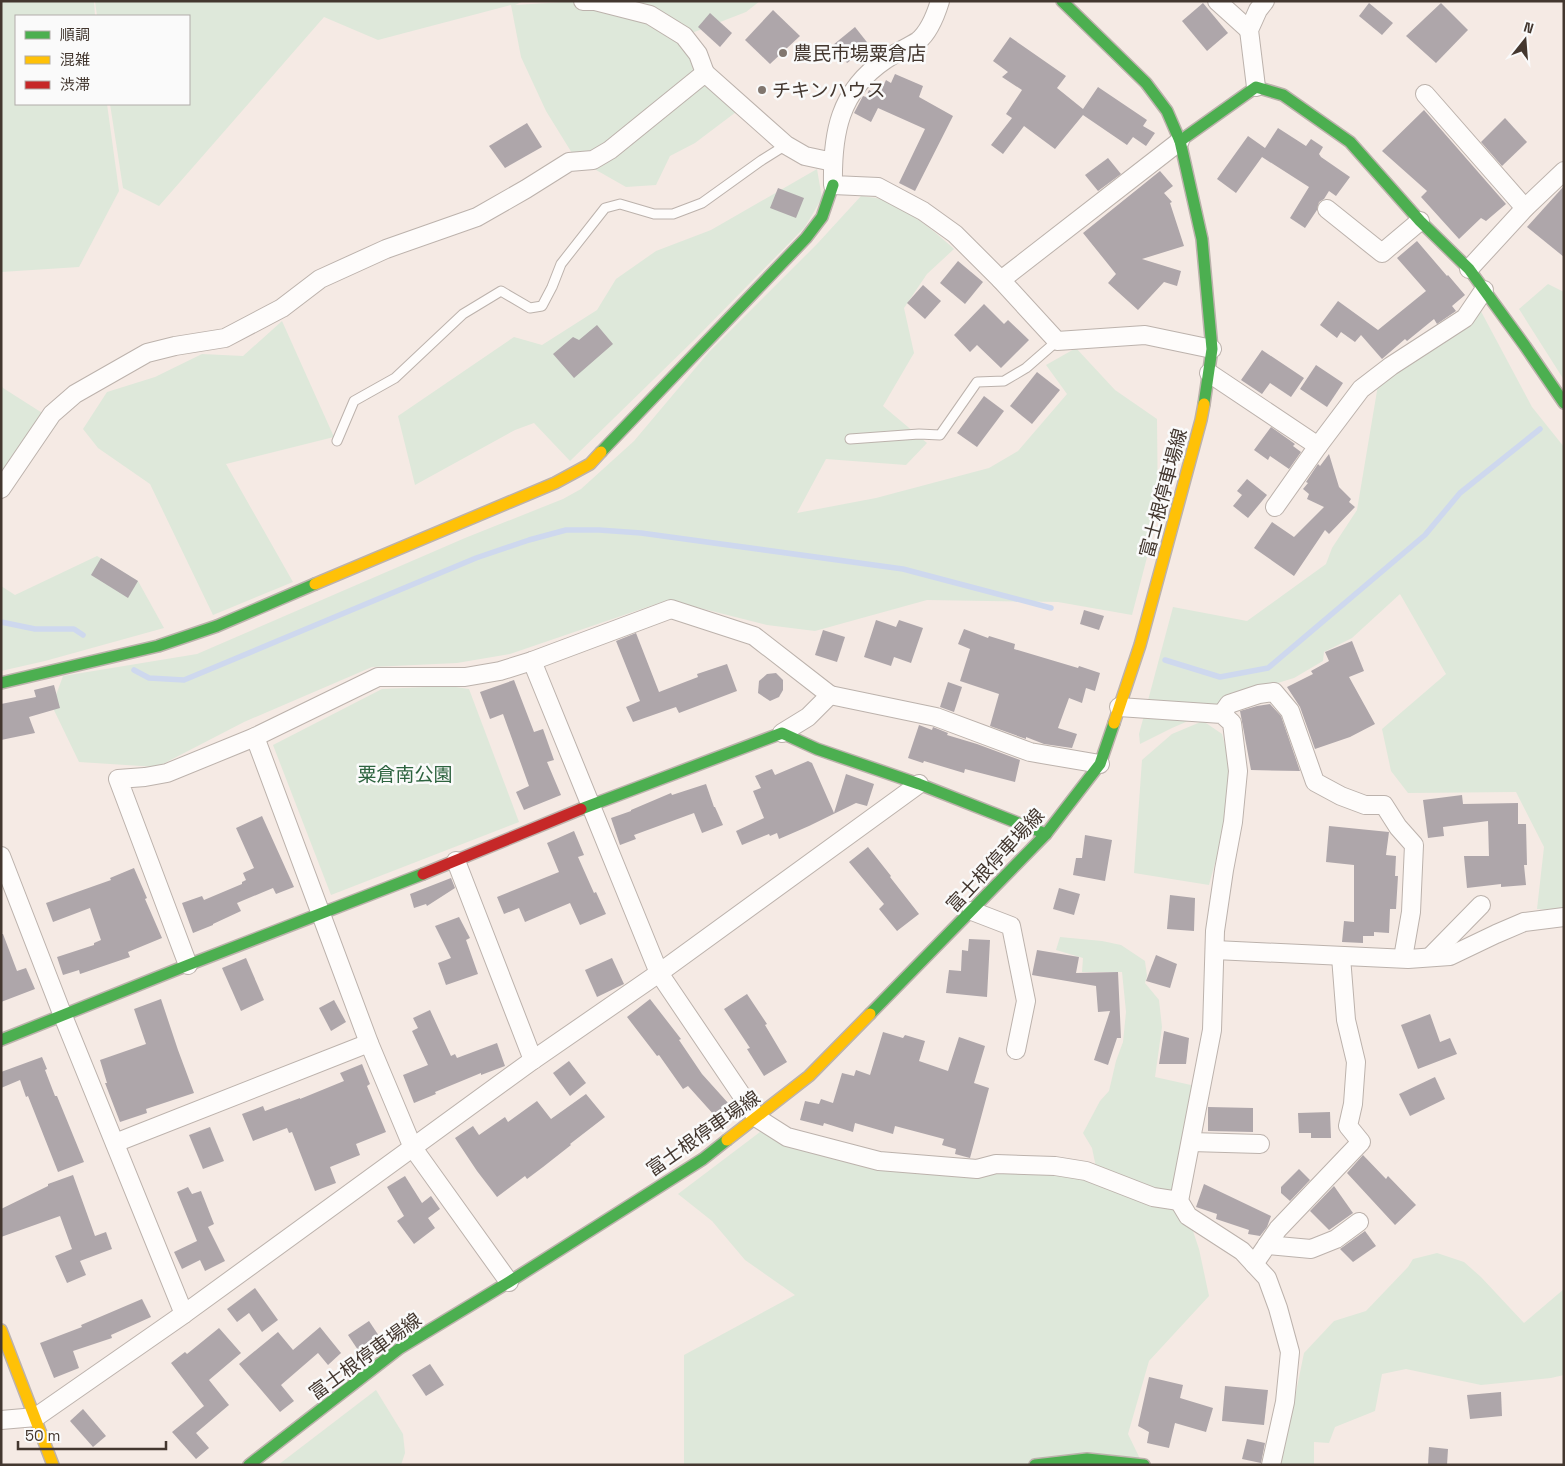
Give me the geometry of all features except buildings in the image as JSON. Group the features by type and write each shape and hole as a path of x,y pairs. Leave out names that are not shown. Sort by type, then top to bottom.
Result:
{"street":[{"path":"583,1 595,1 650,15 684,36 698,54 705,73 786,145 805,156 833,162"},
{"path":"1,683 158,646 217,626 555,483 590,464 806,238 822,217 834,185 833,162 837,131 843,108 858,83 883,61 919,40 936,16 940,1"},
{"name":"富士根停車場線","path":"248,1465 400,1348 510,1282 702,1159 809,1076 1046,834 1100,764 1140,645 1189,466 1201,420 1212,349 1202,239 1180,141 1167,111 1146,83 1062,1"},
{"path":"1217,1 1249,30"},
{"path":"1256,87 1249,30 1258,10 1265,1"},
{"path":"1,489 52,414 74,394 147,352 225,338 282,308 320,279 386,249 477,218 569,162 593,160 610,150 705,73"},
{"path":"1001,280 1180,141 1256,87"},
{"path":"1256,87 1283,95 1350,142 1420,221 1469,269 1526,346 1564,403"},
{"path":"1425,94 1525,208"},
{"path":"1469,269 1525,208 1564,171"},
{"path":"834,185 878,187 923,211 955,234 1001,280 1057,341 1145,335 1212,349"},
{"path":"1327,209 1382,253 1420,221"},
{"path":"1276,508 1318,446 1361,389 1391,366 1465,318 1484,290"},
{"path":"1209,373 1318,446"},
{"path":"188,965 118,779 167,774 255,737 378,677 465,677 500,671 532,661 671,608 754,636 830,695 936,717 1030,752 1100,764"},
{"path":"532,661 660,973 757,1118 787,1137 879,1161 977,1169 996,1164 1055,1166 1086,1171 1153,1197 1179,1201"},
{"path":"1222,714 1229,704 1259,694 1274,692 1290,711 1315,782 1341,796 1365,805 1384,805 1398,827 1414,845 1410,912 1403,958"},
{"path":"1,1040 456,861 591,805 782,733 808,717 830,695"},
{"path":"1119,707 1222,714 1232,723 1238,772 1233,822 1216,923 1212,1030 1179,1201 1188,1216 1242,1251 1266,1278 1278,1308 1290,1352 1285,1402 1272,1465"},
{"path":"782,733 817,749 919,784 1046,834"},
{"path":"255,737 369,1043 413,1148 510,1282"},
{"path":"1,1420 36,1417 184,1314 533,1060 660,973 919,784"},
{"path":"1,856 63,1016 184,1314"},
{"path":"456,861 533,1060"},
{"path":"1430,957 1481,905"},
{"path":"972,911 1011,926 1026,1001 1016,1050"},
{"path":"1215,950 1403,958 1450,956 1524,922 1564,917"},
{"path":"1254,1264 1278,1229 1361,1142 1348,1126 1353,1104 1356,1062 1346,1020 1342,956"},
{"path":"115,1143 369,1043"},
{"path":"1191,1142 1260,1144"},
{"path":"1267,1245 1311,1249 1336,1240 1359,1222"},
{"path":"1,1330 53,1465"},
{"path":"1035,1465 1087,1459 1144,1465"}],"lane":[{"path":"337,441 354,401 395,378 464,314 501,291 530,308 542,306 561,264 605,208 620,204 654,214 673,214 702,203 786,145"},
{"path":"850,439 919,434 940,435 977,382 1004,381 1026,368 1057,341"}],"green space":[{"path":"1,1 94,1 95,15 15,15 15,105 107,105 119,191 79,267 1,272"},
{"path":"95,1 524,1 515,5 580,1 760,1 746,12 684,36 740,109 695,143 670,156 656,185 626,187 575,158 546,111 521,57 511,5 378,40 324,17 159,206 123,188 110,105 190,105 190,15 97,15"},
{"path":"817,169 822,198 805,227 695,339 570,461 534,423 515,430 415,485 398,416 514,337 542,345 597,310 616,279 656,251 711,230"},
{"path":"861,196 880,199 899,207 929,228 954,249 927,274 904,308 914,353 883,406 927,443 906,465 826,459 797,513 876,498 989,468 1018,451 1067,394 1046,365 1076,348 1115,390 1157,419 1158,515 1132,615 1058,602 927,600 815,631 767,625 668,600 510,654 457,663 372,667 244,722 157,767 79,762 52,706 63,676 197,654 465,538 563,499 581,489 634,441 709,352 817,244"},
{"path":"1548,284 1564,292 1564,380 1519,309"},
{"path":"1476,302 1532,407 1564,447 1564,911 1537,909 1544,847 1516,792 1408,793 1391,771 1382,729 1446,674 1400,594 1352,638 1324,652 1323,661 1294,678 1271,685 1140,744 1139,734 1173,607 1247,621 1326,564 1332,548 1357,510 1379,379"},
{"path":"282,321 334,437 226,464 293,582 213,615 150,484 98,448 83,429 107,392 155,377 202,354 243,356"},
{"path":"1,385 58,423 1,501"},
{"path":"97,556 138,581 164,628 45,661 1,671 1,586 15,595"},
{"name":"粟倉南公園","path":"449,686 469,689 519,822 331,895 273,745 382,689"},
{"path":"1203,721 1222,734 1232,770 1226,823 1209,885 1134,873 1142,760 1172,734"},
{"path":"1060,937 1121,945 1145,961 1147,976 1145,983 1159,1000 1162,1027 1155,1077 1200,1087 1178,1200 1097,1172 1092,1148 1083,1133 1100,1101 1109,1091 1116,1061 1123,1042 1126,1012 1122,972 1082,972 1083,958 1056,950"},
{"path":"760,1132 865,1165 1055,1166 1175,1202 1188,1216 1199,1249 1209,1296 1149,1361 1128,1434 1143,1465 684,1465 684,1355 795,1295 745,1260 712,1221 678,1194"},
{"path":"1437,1253 1464,1262 1481,1277 1524,1323 1564,1289 1564,1375 1481,1385 1406,1369 1382,1374 1375,1411 1335,1427 1329,1443 1314,1442 1314,1465 1281,1465 1304,1353 1334,1321 1366,1311 1408,1267 1413,1259"},
{"path":"376,1390 403,1434 405,1453 401,1465 278,1465"}],"waterway":[{"path":"1165,660 1220,677 1268,668 1425,535 1460,493 1540,429"},
{"path":"134,670 149,678 184,680 476,558 566,530 641,533 903,569 1051,608"},
{"path":"1,622 35,629 74,629 83,635"}],"traffic: fast":[{"path":"1062,1 1146,83 1167,111 1180,141 1202,239 1212,349 1204,404"},
{"path":"1180,141 1256,87 1283,95 1350,142 1420,221 1469,269 1564,403"},
{"path":"601,452 806,238 822,217 833,185"},
{"path":"1,683 158,646 217,626 315,584"},
{"path":"870,1014 1046,834 1100,764 1114,723"},
{"path":"581,809 782,733 817,749 919,784 1046,834"},
{"path":"1,1040 423,874"},
{"path":"249,1465 400,1348 509,1282 703,1159 727,1140"},
{"path":"1035,1465 1087,1459 1144,1465"}],"traffic: slow":[{"path":"1114,723 1140,645 1204,404"},
{"path":"315,584 555,483 590,464 601,452"},
{"path":"727,1140 809,1076 870,1014"},
{"path":"1,1330 53,1465"}],"traffic: jam":[{"path":"423,874 581,809"}],"place":[{"name":"農民市場粟倉店","path":"783,53"},
{"name":"チキンハウス","path":"762,90"}]}
